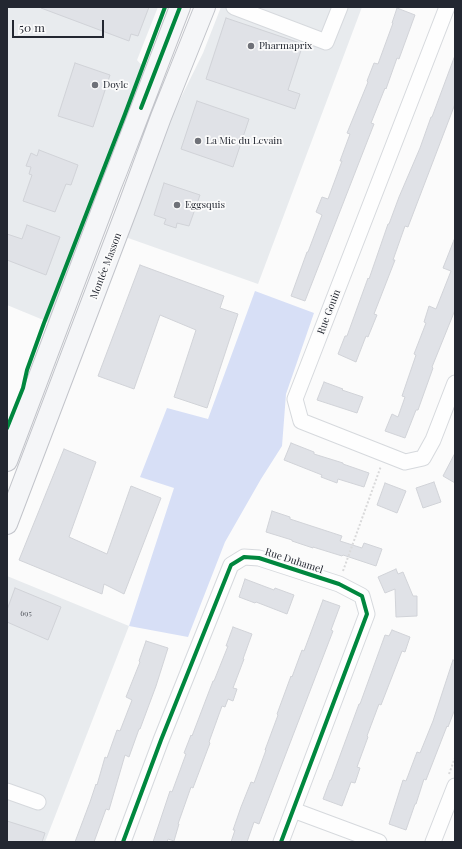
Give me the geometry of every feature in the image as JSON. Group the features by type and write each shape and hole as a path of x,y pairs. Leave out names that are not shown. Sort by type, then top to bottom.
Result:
{"main road":[{"path":"8,455 180,7"},
{"name":"Montée Masson","path":"7,524 161,117 205,7"}],"street":[{"path":"234,7 326,42 340,7"},
{"name":"Rue Gouin","path":"447,7 295,399 301,421 405,462 423,458 433,440 455,383"},
{"name":"Rue Duhamel","path":"123,842 161,740 231,565 244,557 259,558 339,584 362,596 366,614 281,842"},
{"path":"434,842 455,786"},
{"path":"7,791 38,802"},
{"path":"293,810 379,842"}],"path":[{"path":"339,584 385,453"}],"shaded area":[{"path":"7,7 158,7 137,60 153,78 58,326 7,305"},
{"path":"221,7 362,7 258,284 114,233 203,53"},
{"path":"255,291 314,313 286,394 282,446 261,479 225,542 188,637 129,626 174,488 140,477 167,408 208,419"},
{"path":"7,576 129,626 45,842 7,842"}],"building":[{"path":"149,7 138,36 131,34 129,41 41,8"},
{"path":"397,8 415,15 399,59 397,58 386,89 385,88 371,123 374,124 305,301 291,296 322,215 316,212 322,197 328,199 350,134 347,133 368,82 367,81 374,63 378,64"},
{"path":"226,18 303,44 288,90 300,94 295,109 206,79"},
{"path":"454,58 455,104 408,227 405,226 393,260 395,260 374,314 377,315 368,337 366,336 356,362 338,354 345,336 347,336 388,224 420,148"},
{"path":"75,63 110,75 93,127 58,116"},
{"path":"197,101 249,119 233,167 181,149"},
{"path":"39,150 78,165 71,185 66,184 55,212 23,201 32,175 29,174 31,167 26,166 31,153 37,156"},
{"path":"164,183 200,195 189,226 177,223 176,228 164,224 166,219 154,215"},
{"path":"27,225 60,237 46,275 7,260 7,234 22,239"},
{"path":"454,240 455,310 432,367 433,368 418,410 416,410 405,438 385,431 392,414 398,417 405,397 402,396 416,355 414,354 426,323 424,322 429,306 436,309 451,271 443,268"},
{"path":"140,265 224,296 220,308 238,314 207,408 174,397 196,330 160,315 134,389 98,376"},
{"path":"324,382 363,397 357,413 317,400"},
{"path":"291,443 314,452 314,454 369,473 364,487 338,479 337,483 321,477 322,475 284,460"},
{"path":"64,449 96,462 69,537 107,554 131,486 161,498 124,594 104,584 102,594 19,560"},
{"path":"455,453 455,483 443,476"},
{"path":"434,482 441,502 423,508 416,488"},
{"path":"385,483 406,491 397,513 377,505"},
{"path":"272,511 290,517 290,519 342,536 340,541 362,548 364,543 382,549 376,566 343,555 342,556 313,548 266,532"},
{"path":"396,569 398,574 403,572 413,596 417,596 417,616 396,617 395,589 385,593 378,577"},
{"path":"245,579 274,590 275,588 294,595 287,614 239,597"},
{"path":"15,588 61,607 48,640 7,622 7,610"},
{"path":"323,600 340,606 331,630 333,631 259,824 254,822 247,842 231,842 235,830 233,830 241,807 251,782 254,783 291,676 292,677 302,650 304,651"},
{"path":"233,627 252,634 233,688 237,689 233,701 228,699 225,707 222,706 193,788 191,787 178,824 174,841 168,839 167,842 153,842 170,791 172,792 186,754 184,753 228,646 226,646"},
{"path":"392,630 410,637 405,652 402,651 381,705 379,704 357,767 360,768 355,783 351,782 342,806 323,799 385,635 389,636"},
{"path":"146,641 168,648 156,686 129,757 125,755 109,810 106,809 94,842 75,842 96,784 97,785 105,757 107,758 117,730 120,731 132,700 126,697 140,662 139,661"},
{"path":"453,660 455,661 455,709 426,780 424,779 406,830 389,824 403,780 406,781 417,752 420,753 433,721"},
{"path":"7,821 45,833 42,842 7,842"}],"cycle path":[{"path":"7,428 23,388 27,370 44,323 165,7"},
{"path":"141,108 180,7"},
{"path":"123,842 161,740 231,565 244,557 259,558 339,584 362,596 367,614 281,842"}],"place":[{"name":"Pharmaprix","path":"251,46"},
{"name":"Doyle","path":"95,85"},
{"name":"La Mie du Levain","path":"198,141"},
{"name":"Eggsquis","path":"177,205"}]}
